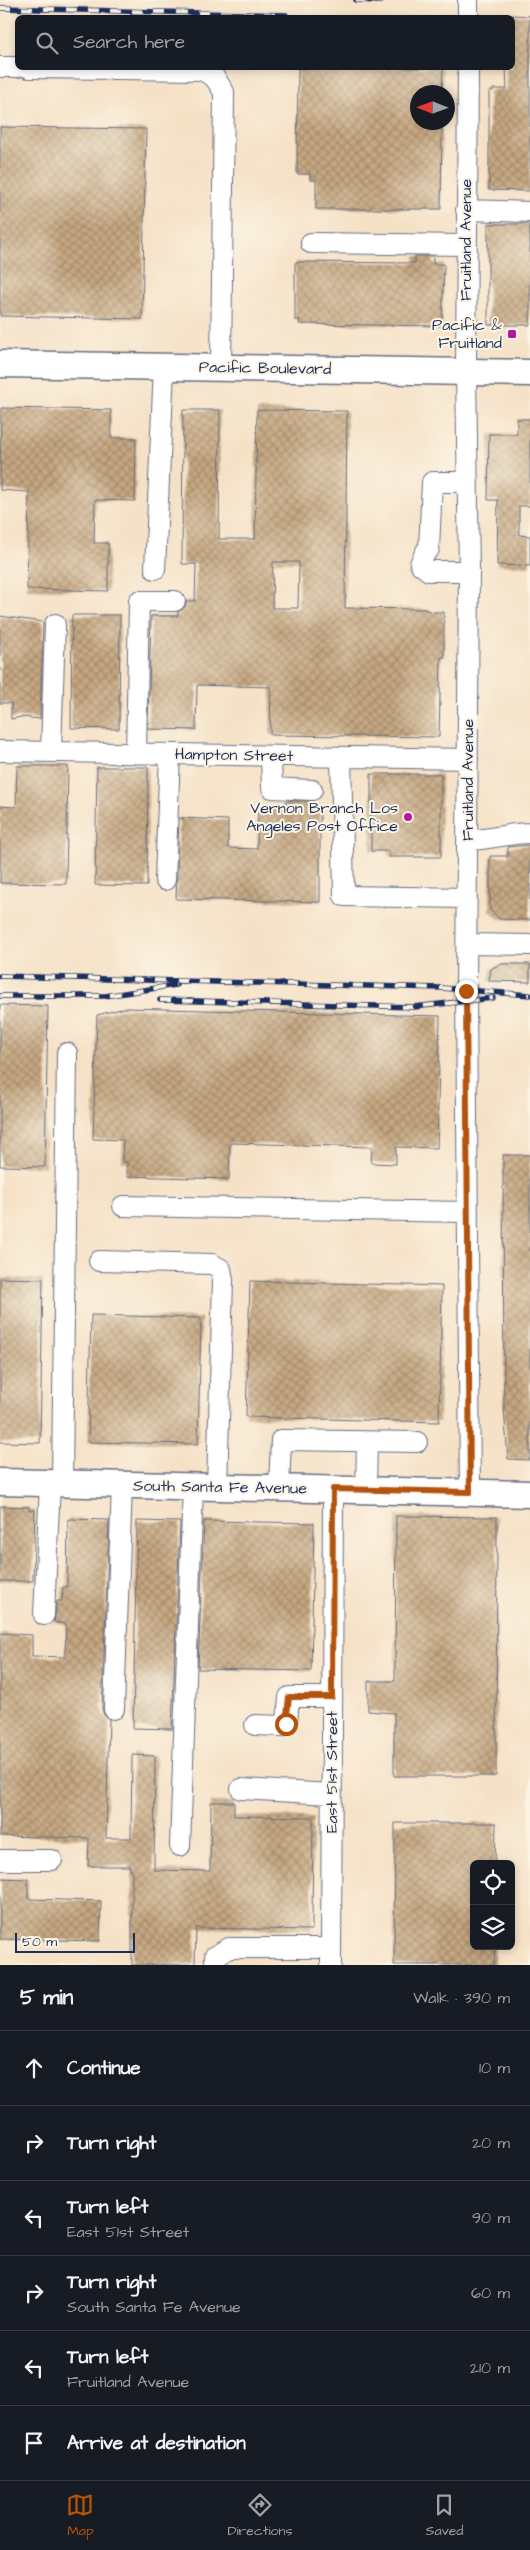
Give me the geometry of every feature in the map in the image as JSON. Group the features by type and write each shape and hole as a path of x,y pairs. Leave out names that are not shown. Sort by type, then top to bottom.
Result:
{"main road":[{"name":"Pacific Boulevard","path":"0,364 530,373"},
{"name":"South Santa Fe Avenue","path":"0,1482 530,1494"}],"street":[{"path":"468,0 468,15"},
{"path":"0,67 15,67"},
{"path":"202,70 215,78 224,92 221,368"},
{"name":"Fruitland Avenue","path":"468,70 466,372 470,1492"},
{"path":"466,210 530,212"},
{"path":"311,243 467,245"},
{"path":"155,569 164,367"},
{"path":"467,482 432,482 429,549 426,551 420,564 429,571 468,571"},
{"path":"136,754 139,602 175,601"},
{"path":"51,752 55,624"},
{"name":"Hampton Street","path":"0,751 468,759"},
{"path":"166,880 170,754"},
{"path":"271,756 272,788 312,790"},
{"path":"341,757 344,896 467,898"},
{"path":"468,840 491,840 510,833 530,833"},
{"path":"467,944 530,945"},
{"path":"44,1615 56,1483 66,1053"},
{"path":"123,1206 468,1212"},
{"path":"99,1261 212,1264 221,1268 223,1280 205,1487 180,1846"},
{"path":"279,1488 281,1440 417,1442"},
{"path":"366,1490 367,1442"},
{"path":"114,1709 122,1485"},
{"name":"East 51st Street","path":"331,1957 333,1489"},
{"path":"255,1725 282,1726 286,1724 289,1697 332,1697"},
{"path":"241,1789 331,1794"},
{"path":"0,1860 52,1860"},
{"path":"215,1965 215,1956 229,1948 331,1957"}],"building":[{"path":"515,15 530,16 530,191 489,190 489,91 493,91 493,89 507,89 506,70 515,70"},
{"path":"298,70 443,70 442,85 410,85 410,130 442,130 441,209 316,209 316,180 310,180 310,174 297,174"},
{"path":"0,127 146,129 142,319 0,316"},
{"path":"488,224 530,224 530,325 488,325"},
{"path":"415,256 433,256 433,264 444,264 442,326 299,324 300,320 295,320 295,263 415,263"},
{"path":"1,408 111,410 111,438 136,438 135,501 95,500 94,543 108,543 108,591 27,589 29,492 0,490"},
{"path":"183,410 220,410 219,539 255,539 257,410 347,411 345,608 424,609 433,612 444,612 444,657 441,657 439,737 270,735 271,687 197,685 196,730 148,729 151,616 178,616 178,612 185,607 187,601 195,601 196,564 182,564","holes":["273,562 299,562 298,608 272,608"]},
{"path":"517,419 530,419 530,506 519,506 519,535 530,536 530,566 497,565 498,500 488,500 489,434 517,434"},
{"path":"72,615 120,615 119,729 71,728"},
{"path":"0,616 43,622 40,719 22,717 11,719 11,703 0,703"},
{"path":"17,766 68,766 66,884 0,883 0,806 16,807"},
{"path":"97,767 148,767 147,886 95,885"},
{"path":"371,774 441,774 441,857 389,857 389,851 371,851"},
{"path":"286,801 314,801 313,807 320,807 320,902 176,899 179,818 228,820 228,848 257,849 258,806 285,807"},
{"path":"530,845 530,920 499,919 490,910 490,856 508,856 508,847"},
{"path":"500,964 530,964 530,982 489,981 491,969"},
{"path":"0,1005 48,1006 45,1167 0,1166"},
{"path":"125,1008 440,1016 437,1148 396,1147 396,1164 371,1163 372,1147 230,1143 229,1179 127,1176 127,1162 122,1162 123,1140 93,1139 97,1015"},
{"path":"503,1155 530,1155 530,1460 508,1459 504,1409"},
{"path":"0,1278 43,1279 40,1443 0,1442"},
{"path":"250,1281 442,1286 439,1422 246,1417"},
{"path":"91,1315 201,1318 198,1444 88,1442"},
{"path":"0,1506 29,1507 29,1510 35,1510 33,1581 0,1581"},
{"path":"396,1516 497,1517 496,1776 394,1776 394,1713 368,1711 368,1681 395,1681"},
{"path":"68,1519 109,1520 102,1709 104,1715 109,1719 106,1838 131,1838 132,1755 155,1756 154,1870 210,1871 211,1802 234,1802 234,1816 313,1817 312,1930 196,1928 195,1964 132,1965 132,1870 130,1870 130,1866 88,1866 89,1838 0,1836 0,1633 32,1635 32,1656 65,1657 66,1624 54,1622 57,1601 62,1601 63,1587 67,1587"},
{"path":"137,1521 180,1522 172,1729 133,1728"},
{"path":"204,1521 314,1523 311,1671 198,1669"},
{"path":"395,1823 496,1823 495,1860 470,1860 470,1950 495,1950 494,1965 394,1965"},
{"path":"0,1878 28,1879 28,1899 101,1901 100,1941 0,1939"}],"railway":[{"path":"356,0 381,1"},
{"path":"0,8 286,15"},
{"path":"0,976 441,988 530,995"},
{"path":"0,996 105,996 176,985"},
{"path":"160,1000 414,1007 493,998"}],"place":[{"name":"Pacific & Fruitland","path":"512,334"},
{"name":"Vernon Branch Los Angeles Post Office","path":"408,817"}],"route":[{"path":"286,1724 289,1697 332,1697 333,1489 470,1492 466,991"}]}
